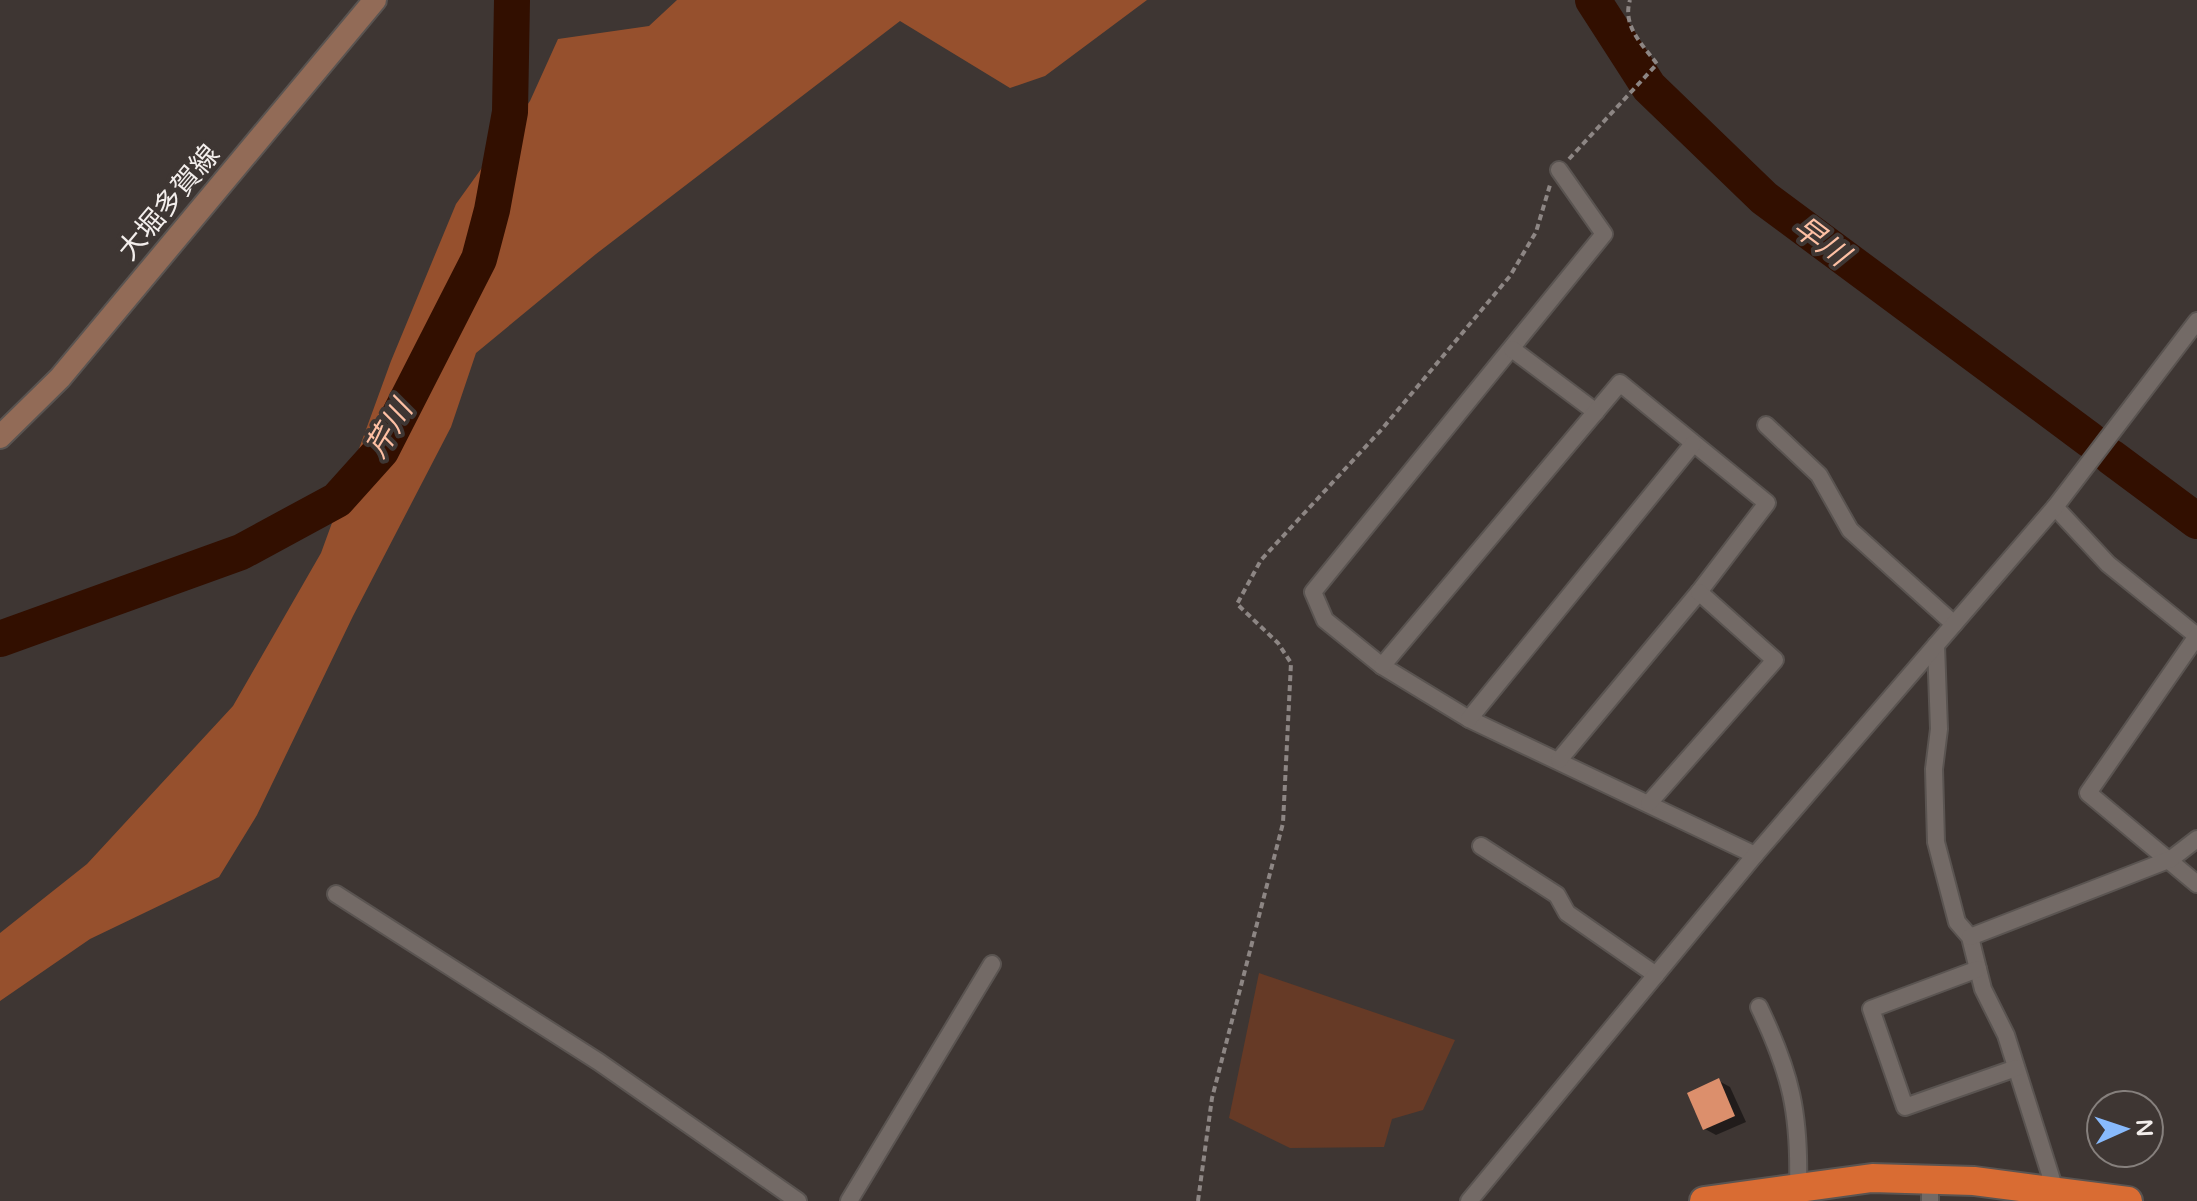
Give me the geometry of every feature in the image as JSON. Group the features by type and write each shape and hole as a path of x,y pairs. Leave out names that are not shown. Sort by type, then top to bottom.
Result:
{"highway":[{"path":"1704,1201 1872,1178 1930,1190 1974,1181 2057,1196 2128,1201"}],"main road":[{"name":"大堀多賀線","path":"0,437 60,378 375,0"}],"street":[{"path":"1559,170 1604,234 1313,592 1325,620 1382,666 1469,719 1755,855"},
{"path":"1469,1201 1755,855 2055,507 2197,321"},
{"path":"1512,349 1596,412"},
{"path":"1382,666 1620,383 1767,503 1699,592 1559,760"},
{"path":"1766,425 1819,475 1850,530 1954,624"},
{"path":"1469,719 1693,444"},
{"path":"2055,507 2108,564 2197,636 2088,793 2171,859 2197,884"},
{"path":"1649,803 1775,660 1699,592"},
{"path":"1936,645 1939,729 1934,769 1936,842 1957,922 1970,937 1978,969 2016,1068 2057,1196"},
{"path":"1970,937 2171,859 2197,839"},
{"path":"1481,846 1557,895 1567,913 1656,975"},
{"path":"336,894 599,1062 798,1201"},
{"path":"849,1201 992,964"},
{"path":"1978,969 1871,1009 1905,1107 2016,1068"},
{"path":"1759,1007 1783,1058 1799,1131 1798,1187"}],"path":[{"path":"1198,1201 1212,1098 1283,823 1291,663 1278,643 1237,604 1261,560 1382,429 1510,276 1536,232 1551,183 1559,170 1657,64 1631,29 1627,12 1630,0"}],"shaded area":[{"path":"677,0 1147,0 1045,76 1010,88 900,21 596,254 476,353 451,427 353,616 257,815 219,877 90,939 0,1001 0,933 87,864 233,706 321,553 391,361 456,204 530,101 558,39 649,26"},
{"path":"1259,973 1455,1040 1423,1110 1392,1119 1384,1147 1290,1148 1229,1118"}],"building":[{"path":"1719,1078 1735,1116 1703,1130 1687,1093"}],"waterway":[{"name":"芹川","path":"0,639 241,552 337,500 381,451 479,259 492,210 510,112 512,0"},
{"name":"早川","path":"1593,0 1649,87 1764,198 2090,440"},
{"name":"早川","path":"2111,457 2197,521"}]}
